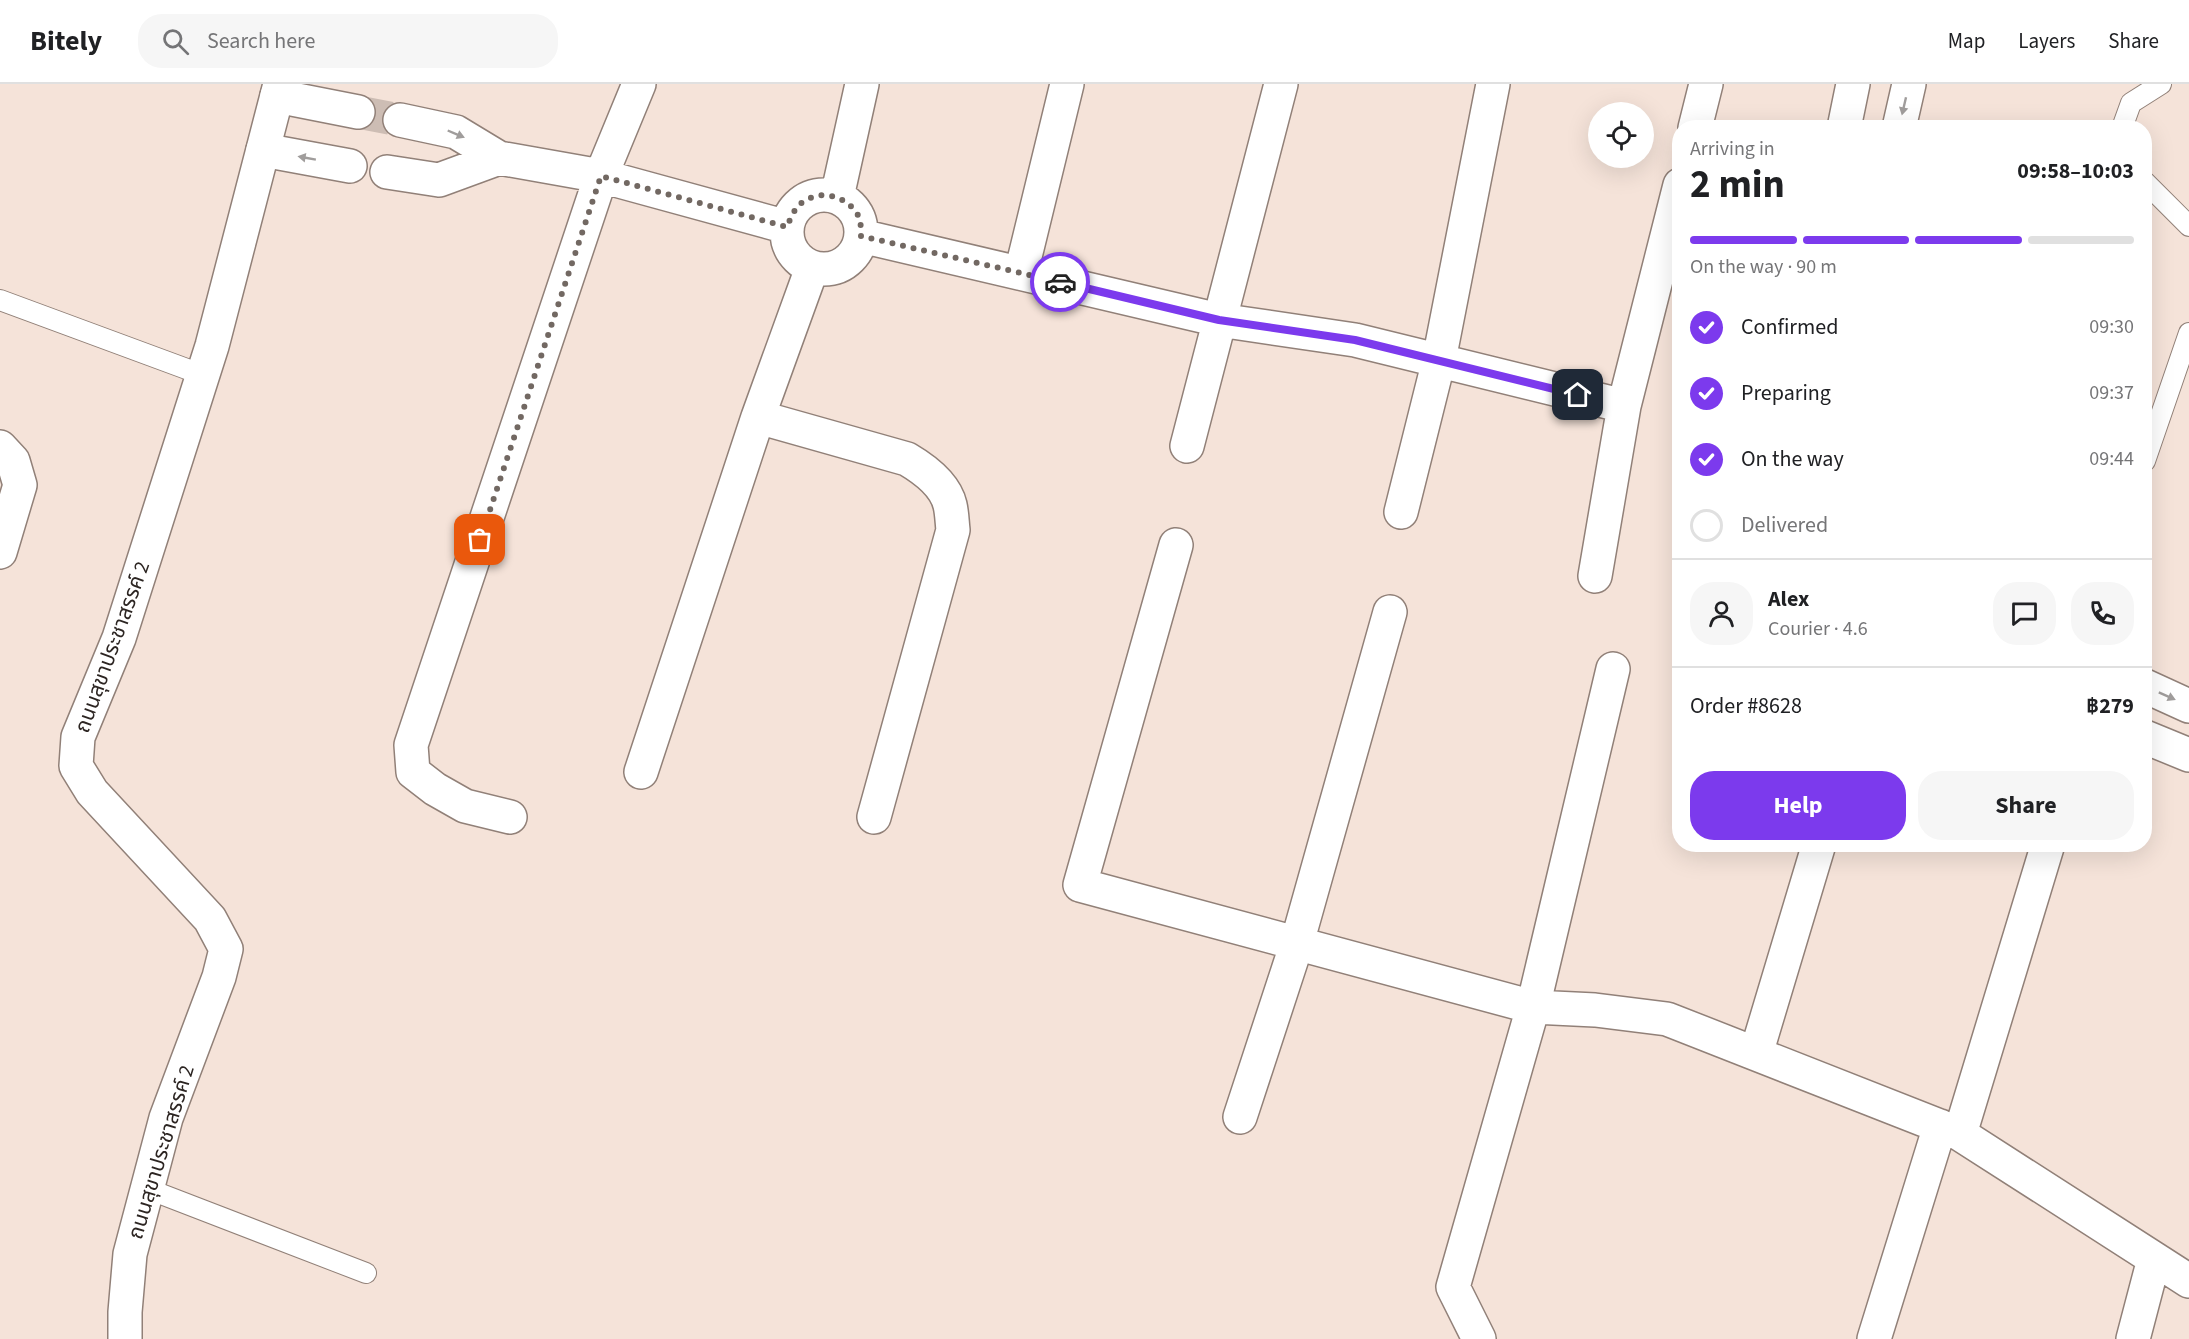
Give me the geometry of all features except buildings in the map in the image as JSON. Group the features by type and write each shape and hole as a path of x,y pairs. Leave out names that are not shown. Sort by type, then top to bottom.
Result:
{"street":[{"path":"510,817 465,806 435,789 413,772 411,745 601,176 639,84"},
{"path":"837,197 862,84"},
{"path":"1021,273 1067,84"},
{"path":"1187,446 1281,84"},
{"path":"1401,512 1439,360 1493,84"},
{"path":"1697,120 1706,84"},
{"path":"1846,120 1853,84"},
{"path":"1901,120 1909,84"},
{"path":"279,90 358,112"},
{"name":"ถนนสุขาประชาสรรค์ 2","path":"125,1339 130,1254 166,1118 219,977 226,949 210,919 92,792 76,766 78,737 119,638 203,375 279,90"},
{"path":"400,120 456,132 499,158 601,176 787,227"},
{"path":"263,150 350,166"},
{"path":"387,172 439,180 499,158"},
{"path":"820,195 837,197 851,205 860,219 861,236 856,252 844,263 828,269 812,268 798,258 789,244 787,227 793,212 804,200 820,195"},
{"path":"1595,576 1624,406 1672,217"},
{"path":"861,236 1219,320 1355,340 1624,406"},
{"path":"641,772 758,417 812,268"},
{"path":"758,417 907,459 927,471 950,504 953,530 874,817"},
{"path":"0,447 13,461 20,485 0,552"},
{"path":"1176,544 1080,885 1533,1007 1595,1010 1667,1019 1950,1130 2189,1281"},
{"path":"1240,1117 1297,943 1390,612"},
{"path":"1479,1339 1453,1287 1533,1007 1612,669"},
{"path":"2152,689 2189,706"},
{"path":"2152,740 2189,755"},
{"path":"1756,1054 1817,852"},
{"path":"1874,1339 1950,1130 2045,852"},
{"path":"2133,1339 2154,1259"}],"lane":[{"path":"2125,120 2131,103 2161,84"},
{"path":"2152,189 2189,226"},
{"path":"0,300 203,375"},
{"path":"2152,441 2189,333"},
{"path":"148,1190 366,1273"}],"tunnel":[{"path":"358,112 400,120"}],"way so far":[{"path":"480,540 601,176 787,227 793,212 804,200 820,195 837,197 851,205 860,219 861,236 1060,282"}],"route":[{"path":"1060,282 1219,320 1355,340 1578,395"}]}
